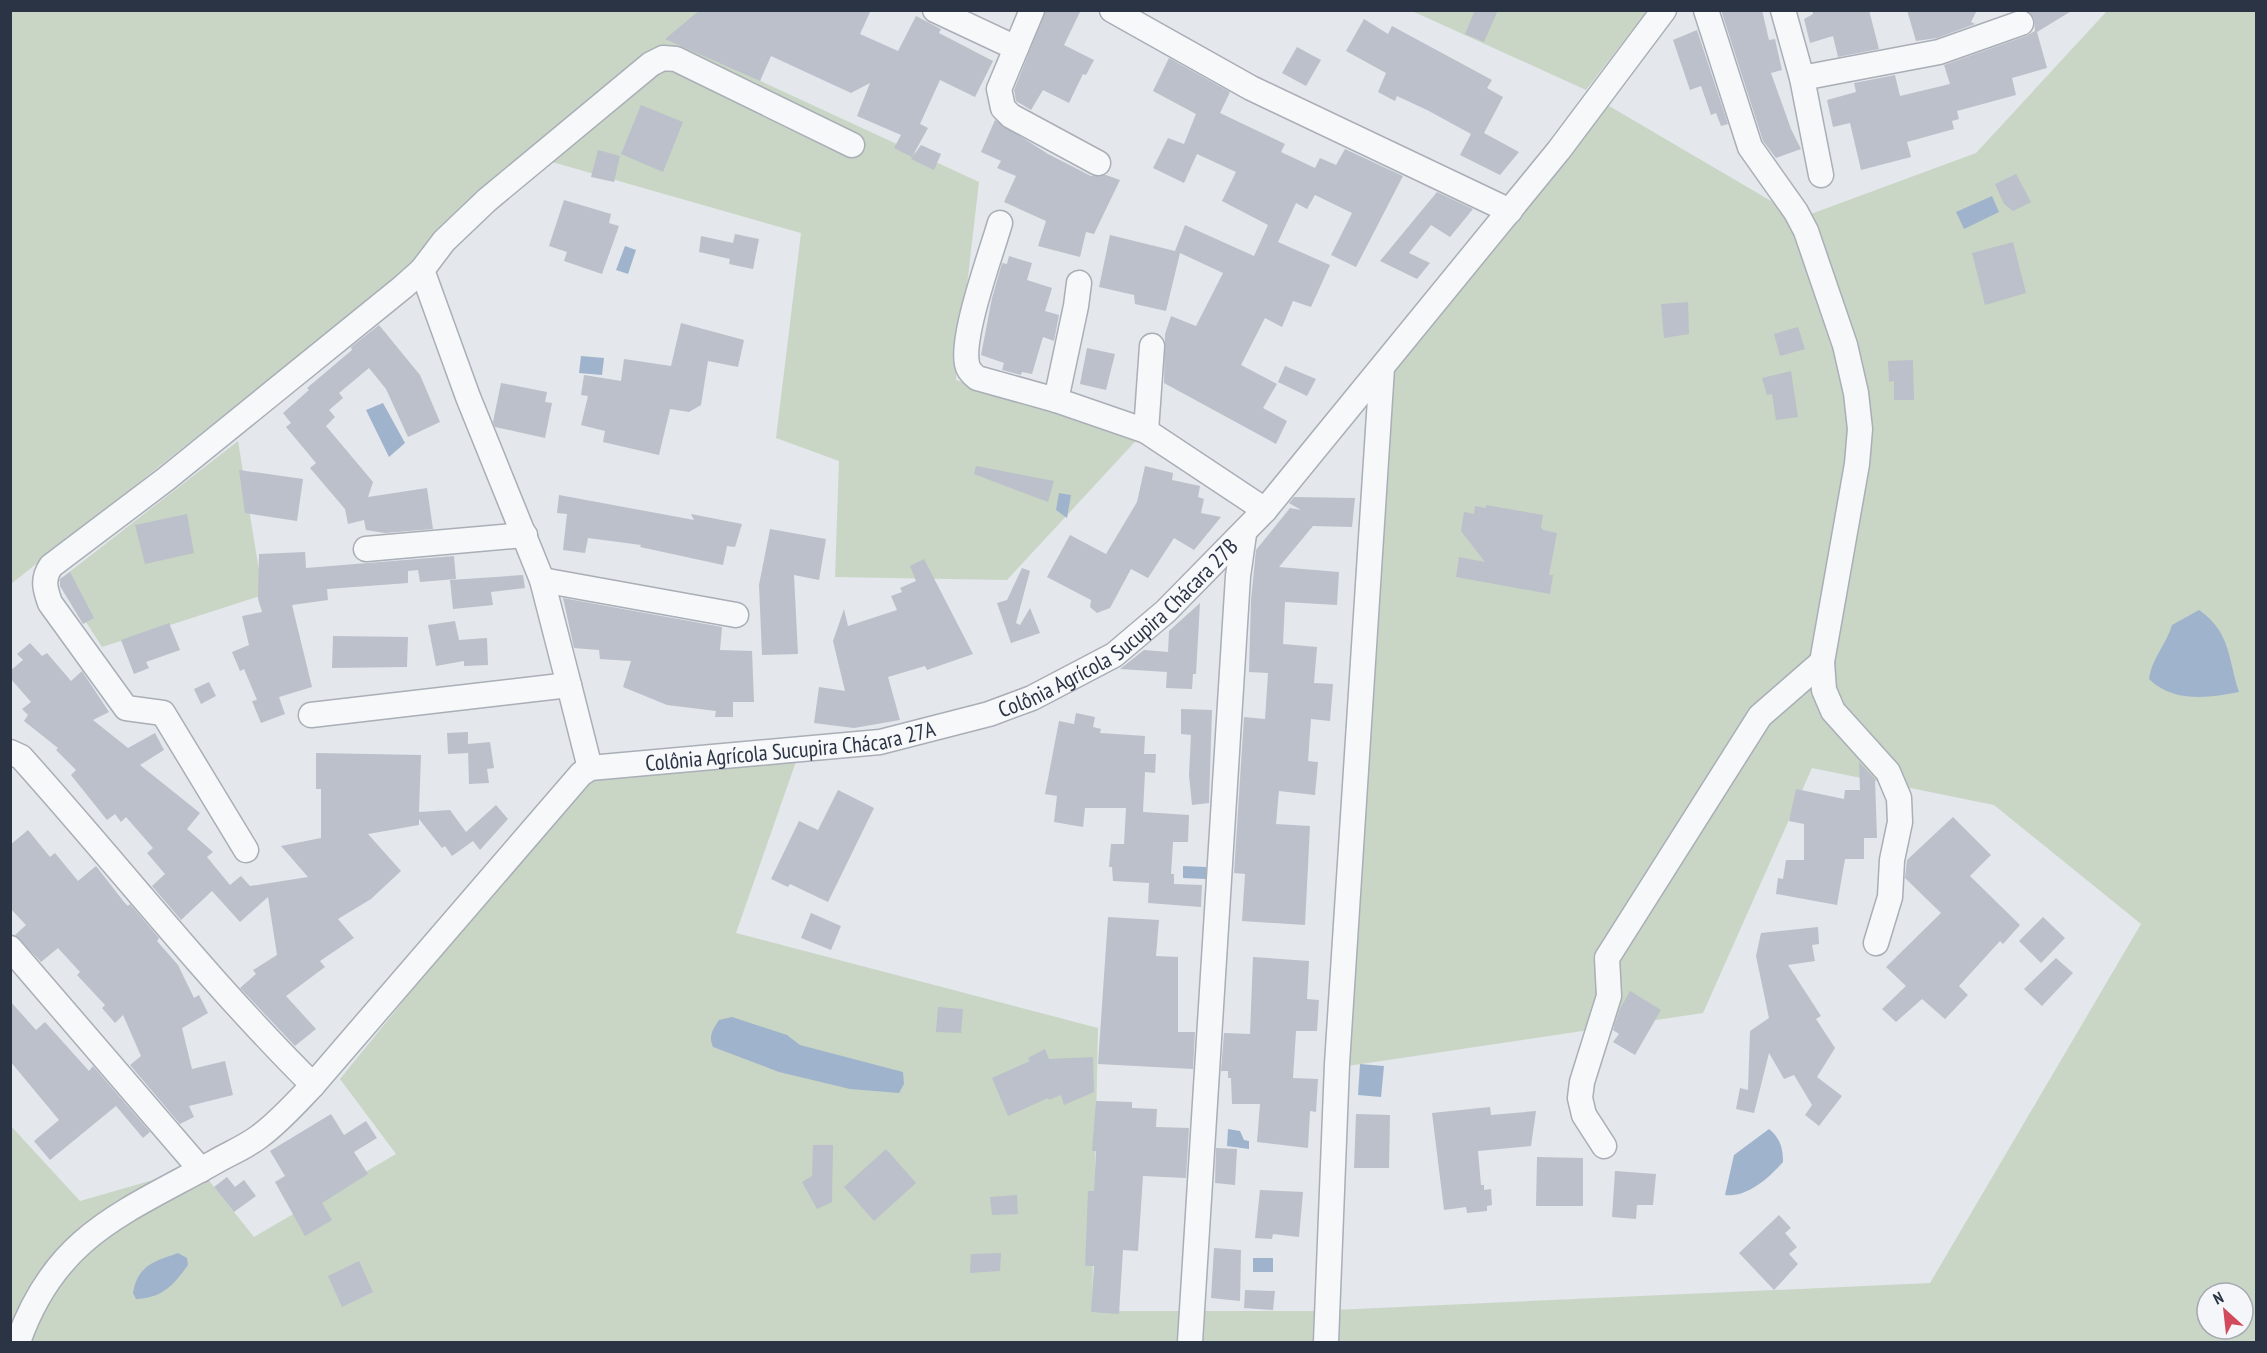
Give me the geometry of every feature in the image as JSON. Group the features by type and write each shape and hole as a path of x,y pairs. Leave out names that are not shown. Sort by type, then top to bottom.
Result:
{"street":[{"path":"935,10 1016,48"},
{"path":"1032,10 999,89 1004,108 1011,116 1098,163"},
{"path":"1112,10 1251,88 1510,211"},
{"name":"Colônia Agrícola Sucupira Chácara 27B","path":"989,714 1032,698 1114,655 1166,611 1244,534 1510,211 1592,107 1664,10"},
{"path":"1706,10 1750,147 1796,212 1806,231 1845,345 1856,393 1860,429 1857,464 1822,662 1824,690 1833,711 1888,772 1899,798 1900,822 1892,860 1890,897 1876,943"},
{"path":"1783,10 1802,78 1821,175"},
{"path":"1802,78 1939,52 2022,23"},
{"path":"246,850 163,713 126,708 50,603 45,588 45,575 51,566 166,479 422,270 444,241 488,200 642,71 663,58 676,59 852,145"},
{"path":"1000,223 972,319 966,360 967,368 977,378 1056,400 1146,431 1265,510"},
{"path":"18,1342 45,1283 95,1230 133,1204 201,1170 259,1137 313,1085 581,774 590,768 542,580 468,396 422,270"},
{"path":"1056,400 1076,306 1078,283"},
{"path":"1146,431 1152,346"},
{"path":"1326,1342 1338,1064 1382,368"},
{"path":"366,549 525,534"},
{"path":"1190,1342 1238,576 1244,534"},
{"path":"542,580 736,615"},
{"path":"1604,1146 1584,1115 1580,1098 1582,1082 1609,996 1606,958 1760,716 1822,662"},
{"path":"310,715 569,685"},
{"name":"Colônia Agrícola Sucupira Chácara 27A","path":"590,768 880,742 989,714"},
{"path":"10,752 21,757 248,1020 313,1085"},
{"path":"10,948 201,1170"}],"green space":[{"path":"11,11 704,11 672,40 979,182 956,380 1144,432 1007,580 835,577 839,461 776,438 801,233 545,160 11,584"},
{"path":"1412,11 1647,11 1586,90"},
{"path":"2107,11 2256,11 2256,1342 11,1342 10,1125 80,1201 198,1167 254,1237 396,1154 340,1079 591,770 799,753 736,933 1098,1028 1092,1311 1311,1311 1930,1283 2141,924 1994,805 1812,768 1703,1013 1341,1067 1382,377 1604,103 1800,218 1976,153"},
{"path":"238,441 263,595 102,647 59,580"}],"water":[{"path":"1992,196 1999,212 1964,229 1956,212"},
{"path":"625,246 636,250 628,274 616,270"},
{"path":"581,356 604,358 602,375 579,373"},
{"path":"383,403 405,443 389,457 366,410"},
{"path":"1059,493 1071,495 1067,518 1056,510"},
{"path":"2199,610 2217,627 2223,637 2239,692 2192,697 2169,692 2149,679 2153,665 2172,625"},
{"path":"1183,866 1206,867 1206,879 1183,878"},
{"path":"732,1017 787,1035 800,1045 903,1072 904,1084 899,1093 850,1089 779,1072 713,1047 711,1036 717,1023 719,1020"},
{"path":"1360,1064 1384,1066 1381,1097 1358,1095"},
{"path":"1228,1129 1240,1131 1244,1140 1249,1141 1249,1149 1227,1146"},
{"path":"1769,1129 1780,1144 1783,1162 1757,1186 1741,1193 1725,1195 1734,1155"},
{"path":"178,1253 187,1258 188,1265 177,1279 160,1293 136,1299 133,1293 135,1284 143,1270 154,1262"},
{"path":"1253,1258 1273,1258 1273,1272 1253,1272"}],"building":[{"path":"700,10 871,10 860,34 898,51 916,16 941,29 939,33 993,61 975,97 940,80 920,124 928,128 912,157 894,148 901,135 857,116 870,83 851,93 771,56 760,81 665,39"},
{"path":"1046,10 1081,10 1064,45 1094,60 1086,75 1083,74 1069,103 1043,90 1031,110 1016,101 1014,90"},
{"path":"1475,10 1498,10 1484,42 1465,34"},
{"path":"1721,10 1762,10 1769,40 1775,39 1782,70 1771,73 1791,129 1801,149 1776,158 1763,141"},
{"path":"1812,10 1869,10 1879,49 1838,57 1833,36 1810,43 1804,19 1813,14"},
{"path":"1907,10 1977,10 1971,22 1975,24 1937,38 1916,41"},
{"path":"2027,10 2073,10 2037,32 2047,68 2012,78 2016,95 1957,111 1959,119 1952,121 1954,129 1907,142 1911,157 1861,170 1850,123 1833,127 1827,100 1856,92 1854,83 1895,75 1900,96 1950,84 1944,65 2035,31 2034,18"},
{"path":"1364,19 1388,34 1392,26 1492,80 1487,88 1503,97 1484,133 1519,152 1500,175 1460,155 1471,134 1397,96 1395,101 1378,92 1386,73 1346,51"},
{"path":"1697,30 1728,124 1721,126 1716,113 1711,115 1701,86 1690,90 1673,40"},
{"path":"1297,47 1321,60 1306,86 1282,73"},
{"path":"1169,58 1230,92 1220,113 1285,144 1281,152 1315,168 1320,158 1336,165 1345,149 1403,176 1356,267 1331,255 1352,213 1315,195 1307,209 1296,203 1278,242 1330,265 1311,307 1293,301 1282,327 1265,318 1241,365 1277,384 1263,408 1287,421 1276,444 1164,383 1165,334 1171,316 1196,326 1223,273 1180,253 1166,311 1135,304 1134,295 1099,287 1110,235 1175,251 1185,225 1254,256 1268,225 1222,201 1236,172 1197,154 1184,183 1153,168 1168,138 1184,144 1196,114 1153,91"},
{"path":"641,105 683,122 663,172 621,154"},
{"path":"995,120 1048,154 1091,176 1106,175 1120,180 1094,234 1086,232 1080,257 1038,246 1046,221 1004,202 1016,176 997,168 1001,161 981,152"},
{"path":"921,145 941,154 934,170 911,159"},
{"path":"598,150 620,156 614,182 591,177"},
{"path":"2016,174 2031,202 2013,211 2004,204 1995,184"},
{"path":"1437,192 1473,209 1450,237 1431,225 1409,253 1430,263 1417,279 1380,261"},
{"path":"564,200 611,214 609,223 619,226 602,274 564,261 567,252 549,246"},
{"path":"735,234 759,239 753,269 729,264 730,259 699,252 701,236 733,243"},
{"path":"2013,242 2026,293 1985,305 1972,253"},
{"path":"1009,256 1032,263 1027,280 1052,288 1045,311 1059,315 1054,341 1043,337 1032,374 1022,372 1021,375 1002,370 1004,363 981,355 992,298 1002,263 1007,264"},
{"path":"1688,302 1689,334 1664,338 1661,304"},
{"path":"681,323 744,340 738,367 708,361 701,405 689,412 670,409 659,455 603,442 605,431 581,425 588,396 581,395 584,375 621,381 624,359 671,366"},
{"path":"379,325 420,375 440,422 408,437 386,389 369,368 339,393 343,398 329,410 335,417 326,426 373,482 368,497 427,488 433,529 385,533 366,530 364,520 348,524 345,509 310,468 316,463 286,427 291,423 283,413 309,390 307,388 352,350 351,347"},
{"path":"1798,327 1805,349 1780,356 1774,334"},
{"path":"1087,348 1115,354 1106,390 1080,384"},
{"path":"1913,360 1914,400 1894,400 1894,381 1889,382 1888,361"},
{"path":"1285,366 1316,379 1307,396 1278,382"},
{"path":"1791,371 1798,417 1776,420 1772,394 1767,395 1762,378"},
{"path":"501,383 547,392 545,402 552,403 545,438 495,427 493,422"},
{"path":"976,466 1054,481 1048,502 974,474"},
{"path":"1145,466 1173,473 1172,480 1200,486 1198,497 1204,499 1201,513 1221,517 1194,550 1174,538 1148,578 1131,569 1110,608 1097,613 1090,607 1091,600 1047,577 1070,535 1106,554 1137,502"},
{"path":"239,470 303,479 297,521 245,513"},
{"path":"559,495 694,520 691,514 742,524 735,547 727,546 723,565 640,547 641,545 588,538 585,553 563,550 567,514 557,513"},
{"path":"1294,497 1355,498 1352,527 1313,526 1279,567 1339,572 1337,605 1285,602 1283,644 1317,647 1314,683 1333,684 1330,721 1311,719 1308,761 1318,762 1315,795 1279,791 1276,824 1310,826 1305,925 1242,921 1245,874 1234,873 1244,717 1265,719 1268,673 1249,672 1251,600 1256,550 1290,508 1301,510 1289,503"},
{"path":"1486,505 1543,515 1541,527 1543,530 1557,533 1549,575 1553,575 1550,594 1456,577 1459,557 1485,562 1461,531 1464,512 1474,514 1475,506 1486,508"},
{"path":"187,514 194,553 145,564 135,525"},
{"path":"770,529 826,539 819,580 794,575 798,654 762,655 759,585"},
{"path":"305,552 306,568 454,556 456,579 420,582 418,570 408,571 408,583 327,589 328,600 292,605 312,687 279,697 285,714 261,723 252,701 257,700 244,669 240,671 232,652 249,645 242,616 262,612 258,599 259,554"},
{"path":"924,559 973,654 927,670 925,666 888,677 900,720 854,728 814,723 819,687 845,691 833,641 844,609 848,626 897,610 891,596 902,592 900,588 916,581 910,566"},
{"path":"1022,568 1030,571 1016,623 1020,625 1030,608 1040,633 1011,643 997,603 1007,600"},
{"path":"70,572 94,618 83,624 60,586 60,579"},
{"path":"523,575 525,588 491,592 493,605 453,609 450,580"},
{"path":"563,598 722,627 720,650 752,651 754,702 733,702 733,717 715,717 716,711 667,705 623,687 631,661 600,659 599,650 574,648"},
{"path":"1200,603 1196,674 1193,674 1192,689 1166,688 1167,672 1120,669 1144,650 1168,652 1169,631"},
{"path":"455,621 459,640 487,638 488,665 464,666 464,661 436,666 428,625"},
{"path":"169,623 180,650 146,662 149,668 134,674 121,640"},
{"path":"333,636 408,637 407,667 332,668"},
{"path":"30,643 42,656 47,653 71,681 82,671 109,712 93,720 128,748 155,733 164,750 140,765 200,813 187,829 213,852 207,857 230,885 241,876 250,886 308,877 281,846 321,838 321,789 316,789 316,753 421,755 419,812 450,810 466,832 496,805 508,819 480,850 473,841 452,856 445,846 442,848 419,819 419,825 368,834 401,871 371,899 338,919 354,938 320,961 325,967 286,996 316,1029 295,1046 240,988 256,974 253,970 277,955 268,897 240,922 212,891 181,920 152,886 165,874 147,853 153,848 126,817 121,822 115,814 107,820 71,775 76,770 56,750 58,748 24,721 28,715 22,709 31,702 10,678 10,671 23,660 17,654"},
{"path":"209,682 216,696 201,704 194,689"},
{"path":"1181,709 1212,710 1209,803 1192,805 1189,775 1191,735 1181,734"},
{"path":"1076,713 1095,717 1093,727 1101,729 1100,733 1145,736 1144,754 1156,754 1155,773 1145,772 1143,812 1189,815 1188,842 1173,842 1171,874 1174,874 1174,884 1202,885 1201,907 1148,903 1149,883 1113,881 1112,867 1109,867 1111,844 1124,844 1126,808 1085,808 1083,827 1054,822 1057,796 1045,794 1059,721 1074,724"},
{"path":"468,732 468,744 490,742 494,768 487,769 489,783 469,784 468,749 468,753 448,754 447,733"},
{"path":"1859,762 1875,779 1877,838 1864,838 1864,859 1845,859 1837,905 1776,894 1778,878 1783,879 1786,860 1804,860 1804,824 1789,821 1796,789 1844,799 1845,790 1860,790"},
{"path":"838,790 874,808 828,902 790,884 788,887 771,879 799,821 818,830"},
{"path":"1953,817 1991,855 1970,876 2020,925 2003,944 2000,941 1959,986 1968,995 1945,1019 1922,999 1896,1022 1882,1009 1906,986 1886,967 1941,913 1905,878 1907,860"},
{"path":"28,830 50,857 55,853 78,881 96,866 124,902 128,906 130,904 159,938 157,941 178,965 194,998 199,995 208,1013 182,1028 192,1069 225,1061 233,1095 189,1106 194,1117 180,1124 130,1065 141,1056 123,1015 115,1023 102,1008 105,1005 77,975 80,972 58,948 41,962 15,935 26,925 10,908 10,845"},
{"path":"811,913 841,926 831,950 801,938"},
{"path":"1108,917 1159,920 1156,956 1178,957 1178,1032 1195,1032 1193,1069 1098,1064"},
{"path":"2043,917 2065,938 2041,963 2019,941"},
{"path":"1818,927 1819,944 1812,945 1815,961 1788,965 1821,1016 1816,1019 1835,1048 1817,1077 1842,1096 1819,1126 1805,1115 1812,1105 1794,1075 1784,1079 1769,1053 1754,1113 1736,1109 1740,1088 1748,1090 1750,1031 1769,1018 1756,956 1761,933"},
{"path":"1253,957 1309,961 1307,999 1319,1000 1317,1031 1296,1031 1293,1078 1318,1079 1316,1112 1310,1111 1308,1148 1257,1142 1260,1104 1232,1104 1231,1078 1228,1078 1228,1071 1221,1071 1224,1033 1250,1034"},
{"path":"2056,958 2073,973 2042,1006 2024,989"},
{"path":"1630,991 1661,1010 1635,1055 1613,1042 1619,1034 1613,1030 1620,1009"},
{"path":"10,1001 36,1030 45,1022 89,1071 93,1066 150,1132 143,1138 116,1106 50,1160 34,1141 59,1120 10,1061"},
{"path":"938,1007 963,1009 961,1033 936,1032"},
{"path":"1045,1049 1049,1059 1093,1057 1094,1092 1064,1105 1061,1095 1049,1100 1048,1098 1008,1116 992,1078 1030,1061 1028,1058"},
{"path":"1096,1101 1132,1102 1132,1108 1157,1109 1156,1127 1189,1128 1186,1178 1143,1176 1138,1251 1123,1250 1119,1314 1091,1312 1094,1266 1085,1266 1088,1191 1094,1191 1096,1151 1092,1151"},
{"path":"1490,1107 1491,1115 1536,1111 1531,1146 1478,1151 1481,1185 1484,1185 1484,1190 1491,1189 1492,1205 1487,1206 1487,1211 1467,1213 1466,1207 1444,1210 1432,1113"},
{"path":"331,1114 344,1135 366,1121 377,1138 354,1152 368,1174 322,1203 332,1220 305,1236 275,1182 285,1176 270,1151"},
{"path":"1356,1114 1390,1115 1389,1168 1354,1168"},
{"path":"813,1145 833,1145 832,1202 817,1209 802,1182 812,1176"},
{"path":"1216,1148 1237,1149 1235,1185 1215,1183"},
{"path":"886,1149 916,1183 874,1221 844,1187"},
{"path":"1537,1157 1583,1158 1583,1206 1536,1206"},
{"path":"1615,1171 1656,1174 1653,1205 1637,1205 1636,1219 1612,1217"},
{"path":"227,1177 235,1187 244,1180 256,1196 234,1212 214,1187"},
{"path":"1260,1190 1303,1192 1299,1237 1273,1234 1272,1239 1255,1238"},
{"path":"1017,1195 1018,1214 992,1215 990,1197"},
{"path":"1779,1215 1791,1228 1785,1233 1797,1247 1789,1254 1798,1264 1774,1290 1739,1253"},
{"path":"1214,1248 1241,1250 1240,1301 1211,1298"},
{"path":"1001,1253 1000,1271 970,1273 971,1254"},
{"path":"359,1261 373,1292 342,1307 328,1276"},
{"path":"1245,1290 1275,1291 1273,1310 1244,1308"}]}
